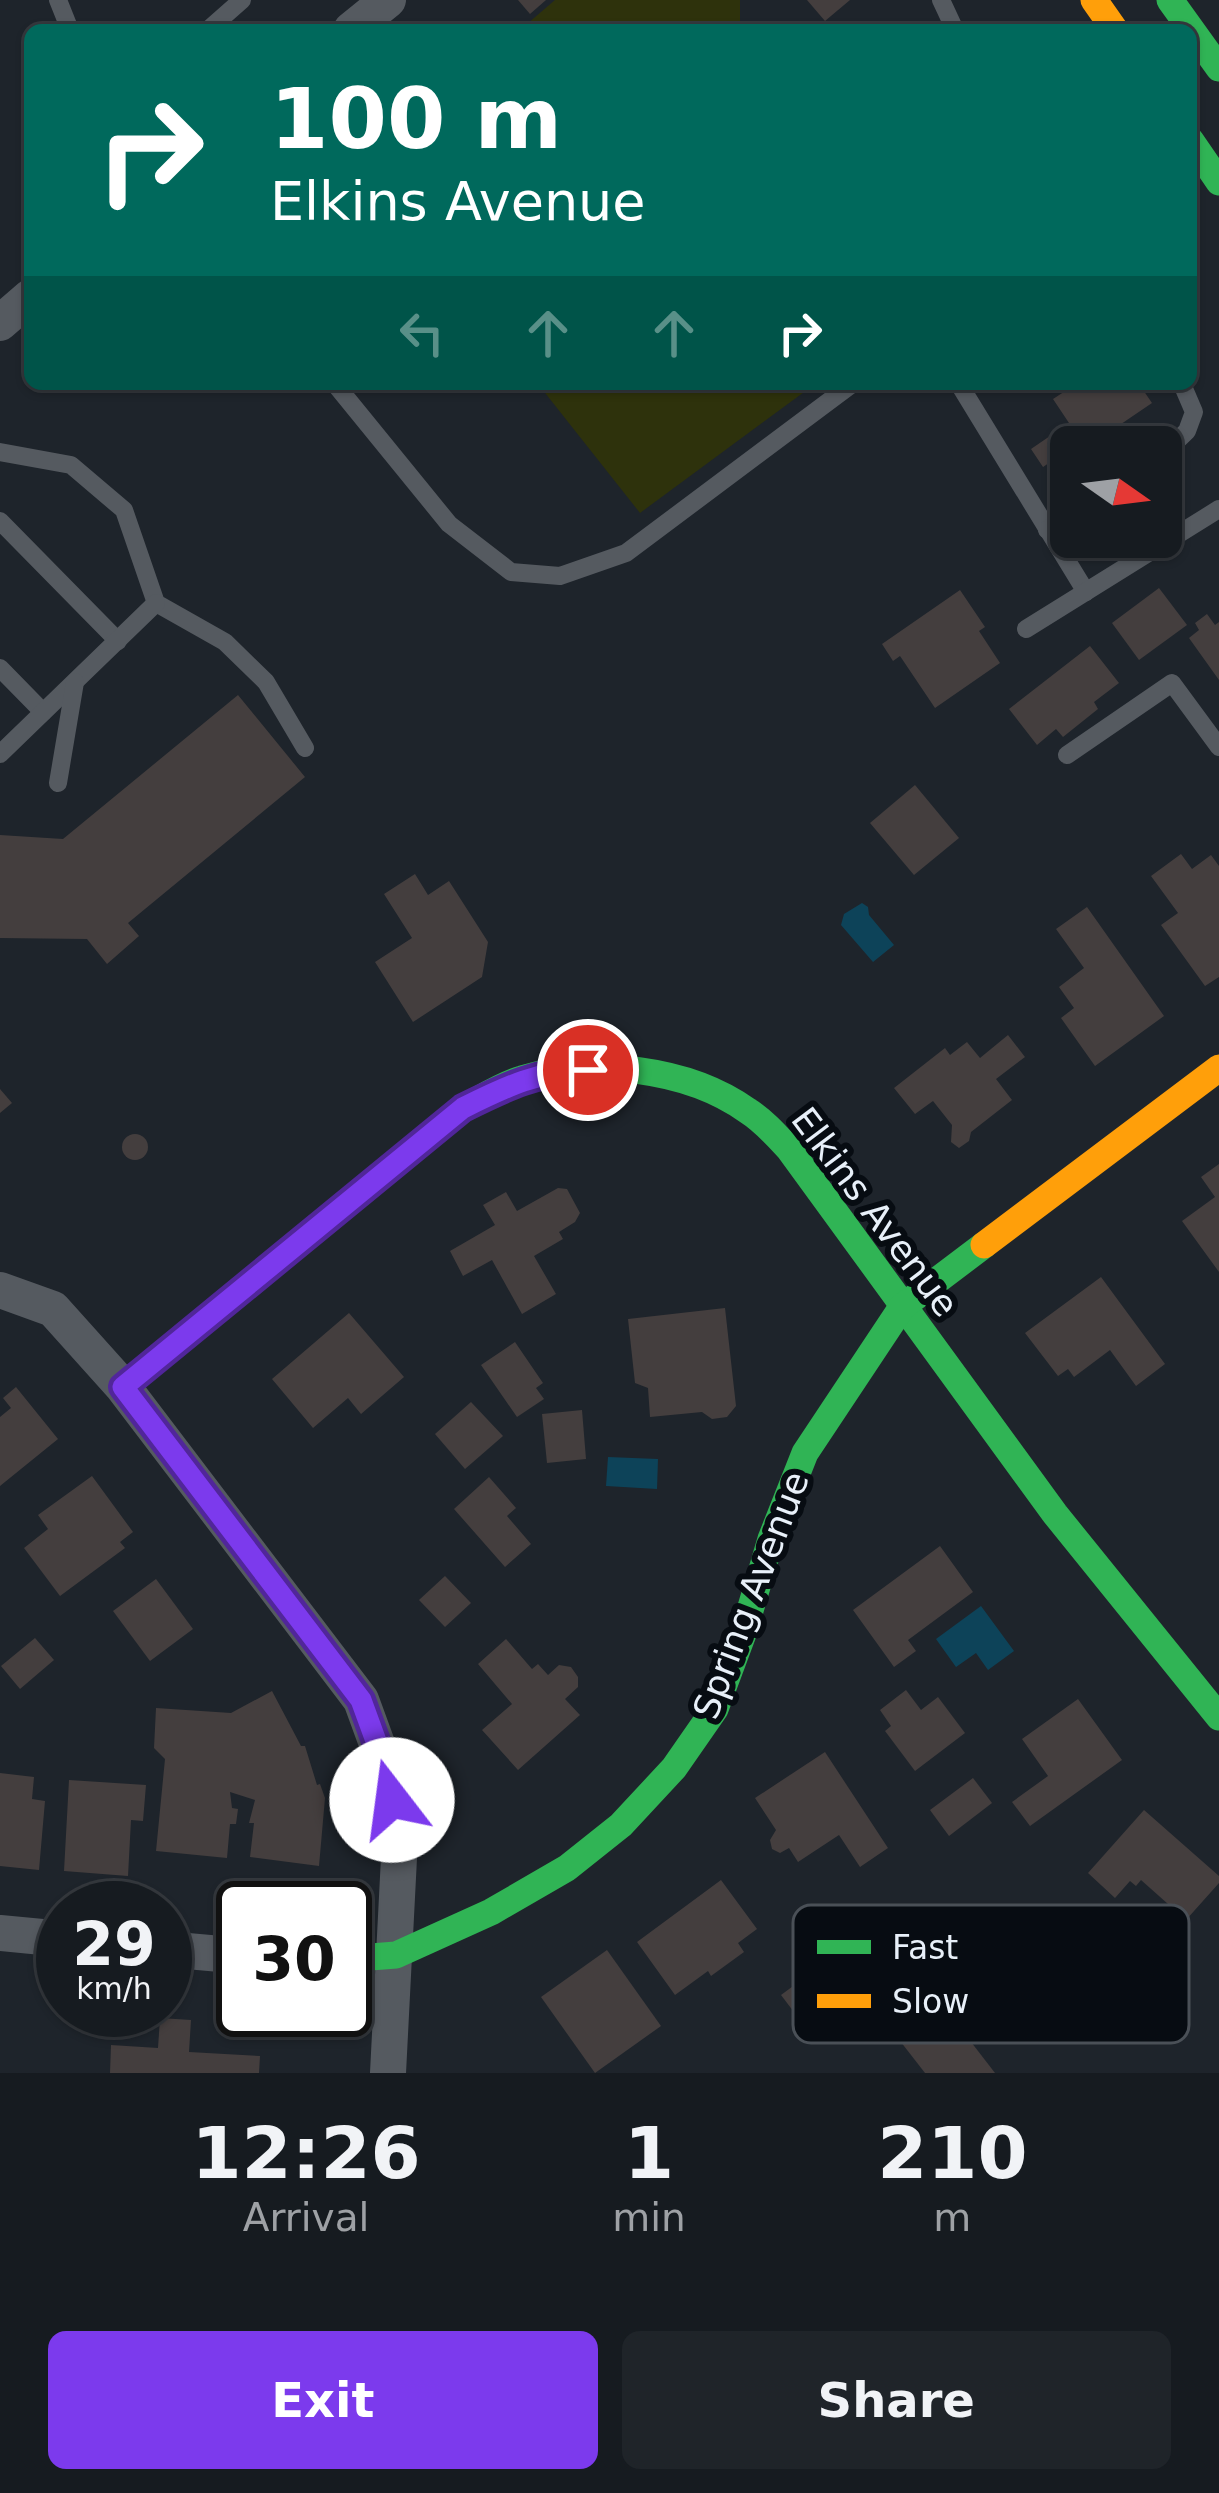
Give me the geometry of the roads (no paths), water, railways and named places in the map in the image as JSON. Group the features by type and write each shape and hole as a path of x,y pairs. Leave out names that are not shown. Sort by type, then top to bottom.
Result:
{"main road":[{"path":"1197,37 1219,68"},
{"path":"1197,154 1219,182"},
{"name":"Spring Avenue","path":"372,1957 396,1955 491,1912 567,1868 621,1825 674,1768 715,1709 771,1539 805,1454 902,1307 1219,1068"},
{"name":"Elkins Avenue","path":"123,1387 463,1108 520,1079 562,1070 662,1075 706,1088 749,1111 786,1145 1131,1610 1219,1717"}],"street":[{"path":"358,24 388,0"},
{"path":"0,323 24,302"},
{"path":"0,1290 52,1309 123,1387 361,1700 384,1763 400,1838 388,2073"},
{"path":"0,1933 36,1936"}],"lane":[{"path":"215,24 242,0"},
{"path":"339,390 449,524 511,572 560,576 626,553 844,390"},
{"path":"963,390 1086,592"},
{"path":"1182,436 1194,412 1186,390"},
{"path":"0,452 71,466 124,510 156,603 225,642 266,682 305,748"},
{"path":"1026,629 1219,508"},
{"path":"0,521 118,640"},
{"path":"0,754 156,603"},
{"path":"0,668 44,712"},
{"path":"58,783 75,682"},
{"path":"1067,755 1172,683 1219,747"}],"water":[{"path":"862,903 894,945 873,962 841,925 844,914"},
{"path":"608,1457 658,1459 657,1489 606,1486"},
{"path":"981,1606 1014,1651 988,1670 976,1653 956,1667 936,1639"}]}
